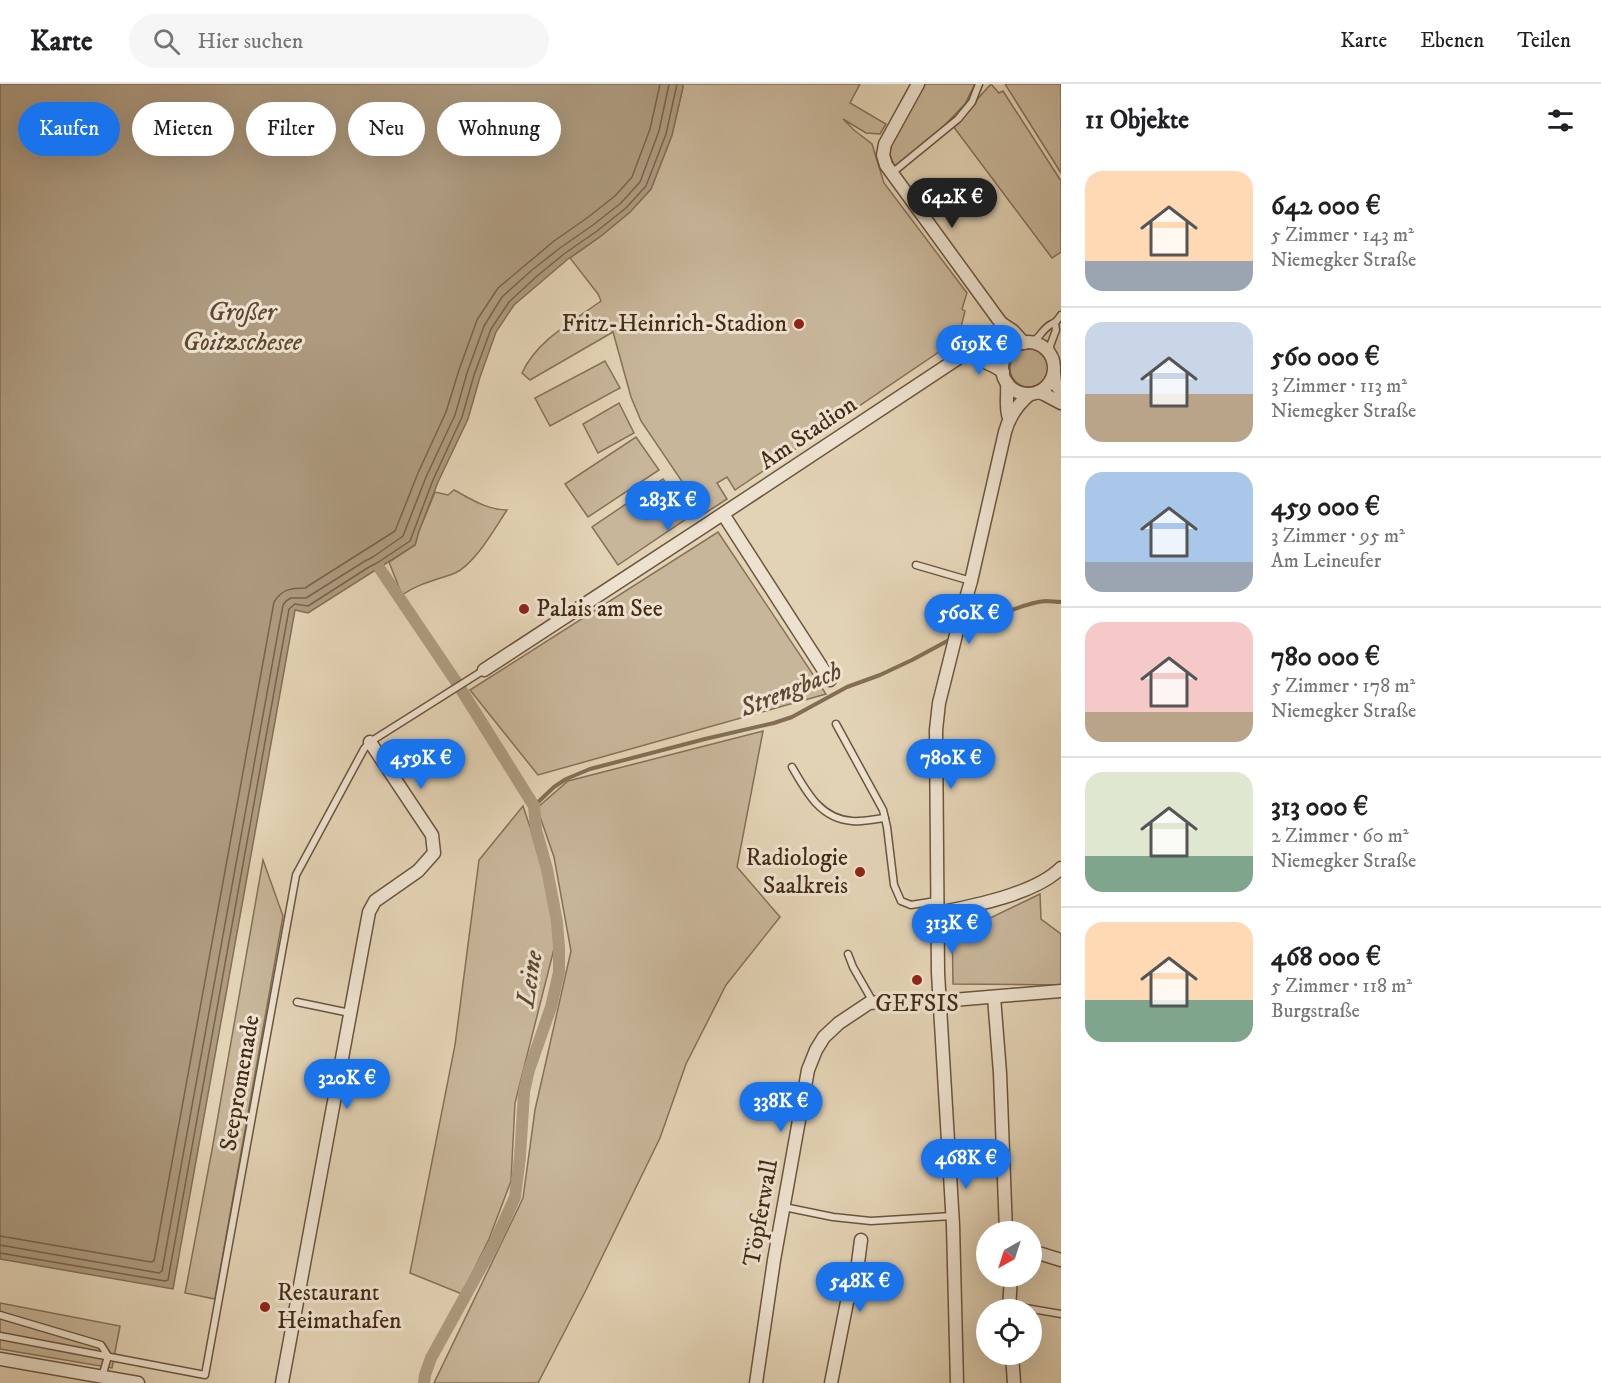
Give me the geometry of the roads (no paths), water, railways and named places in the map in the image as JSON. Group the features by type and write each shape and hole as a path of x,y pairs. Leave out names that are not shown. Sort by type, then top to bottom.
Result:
{"street":[{"path":"918,84 885,144 883,155 891,174 1001,323 1008,344 1003,364 1008,394 1006,411 1009,418"},
{"path":"1001,323 1028,343 1045,348 1052,357 1055,383 1061,392"},
{"path":"1007,353 1017,345 1028,343"},
{"name":"Am Stadion","path":"484,670 960,357 976,356 983,352 1007,353"},
{"path":"976,356 996,366 1016,391 1044,394 1061,403"},
{"path":"957,1383 952,1216 939,999 936,730 939,702 971,582 1009,418 1023,400 1047,385 1054,372"},
{"path":"723,514 830,680"},
{"path":"282,1383 369,912 375,901 418,871 434,853 432,835 370,742"},
{"path":"937,907 974,905 1036,886 1061,868"},
{"name":"Töpferwall","path":"756,1383 774,1260 808,1070 824,1037 839,1023 873,1002 951,1000 1061,991"},
{"path":"994,997 1000,1073 1006,1221"},
{"path":"831,1383 847,1302 855,1286 861,1240"},
{"path":"1042,1254 1061,1260"},
{"path":"0,1359 138,1383"},
{"path":"1013,1365 1014,1383"}],"lane":[{"path":"891,174 958,118 972,102 980,84"},
{"path":"1028,343 1038,338 1061,315"},
{"path":"1052,357 1050,346 1055,323"},
{"path":"1054,335 1061,339"},
{"path":"916,565 971,582"},
{"name":"Seepromenade","path":"0,1336 205,1375 296,875 364,749 370,742 484,670"},
{"path":"836,724 885,818 894,885 901,901 911,905 937,907"},
{"path":"792,767 809,797 823,811 852,821 885,818"},
{"path":"848,954 873,1002"},
{"path":"297,1002 350,1013"},
{"path":"783,1207 833,1217 863,1220 952,1216"},
{"path":"1042,1311 1061,1314"},
{"path":"0,1315 101,1345 108,1356 102,1377"}],"water":[{"name":"Großer Goitzschesee","path":"0,84 682,84 672,135 651,189 630,212 568,259 514,305 496,332 468,419 438,482 415,545 308,613 295,610 173,1289 0,1259"}],"waterway":[{"name":"Leine","path":"380,569 457,683 534,806 536,830 547,869 557,922 559,948 559,972 551,1007 529,1070 524,1092 515,1197 494,1244 431,1358 424,1383"},
{"name":"Strengbach","path":"960,634 1025,605 1046,601 1061,602"},
{"name":"Strengbach","path":"534,806 566,779 590,769 792,717 847,687 880,675 951,639"}],"place":[{"name":"Fritz-Heinrich-Stadion","path":"799,324"},
{"name":"Palais am See","path":"524,609"},
{"name":"Radiologie Saalkreis","path":"860,872"},
{"name":"GEFSIS","path":"917,980"},
{"name":"Restaurant Heimathafen","path":"265,1307"}]}
